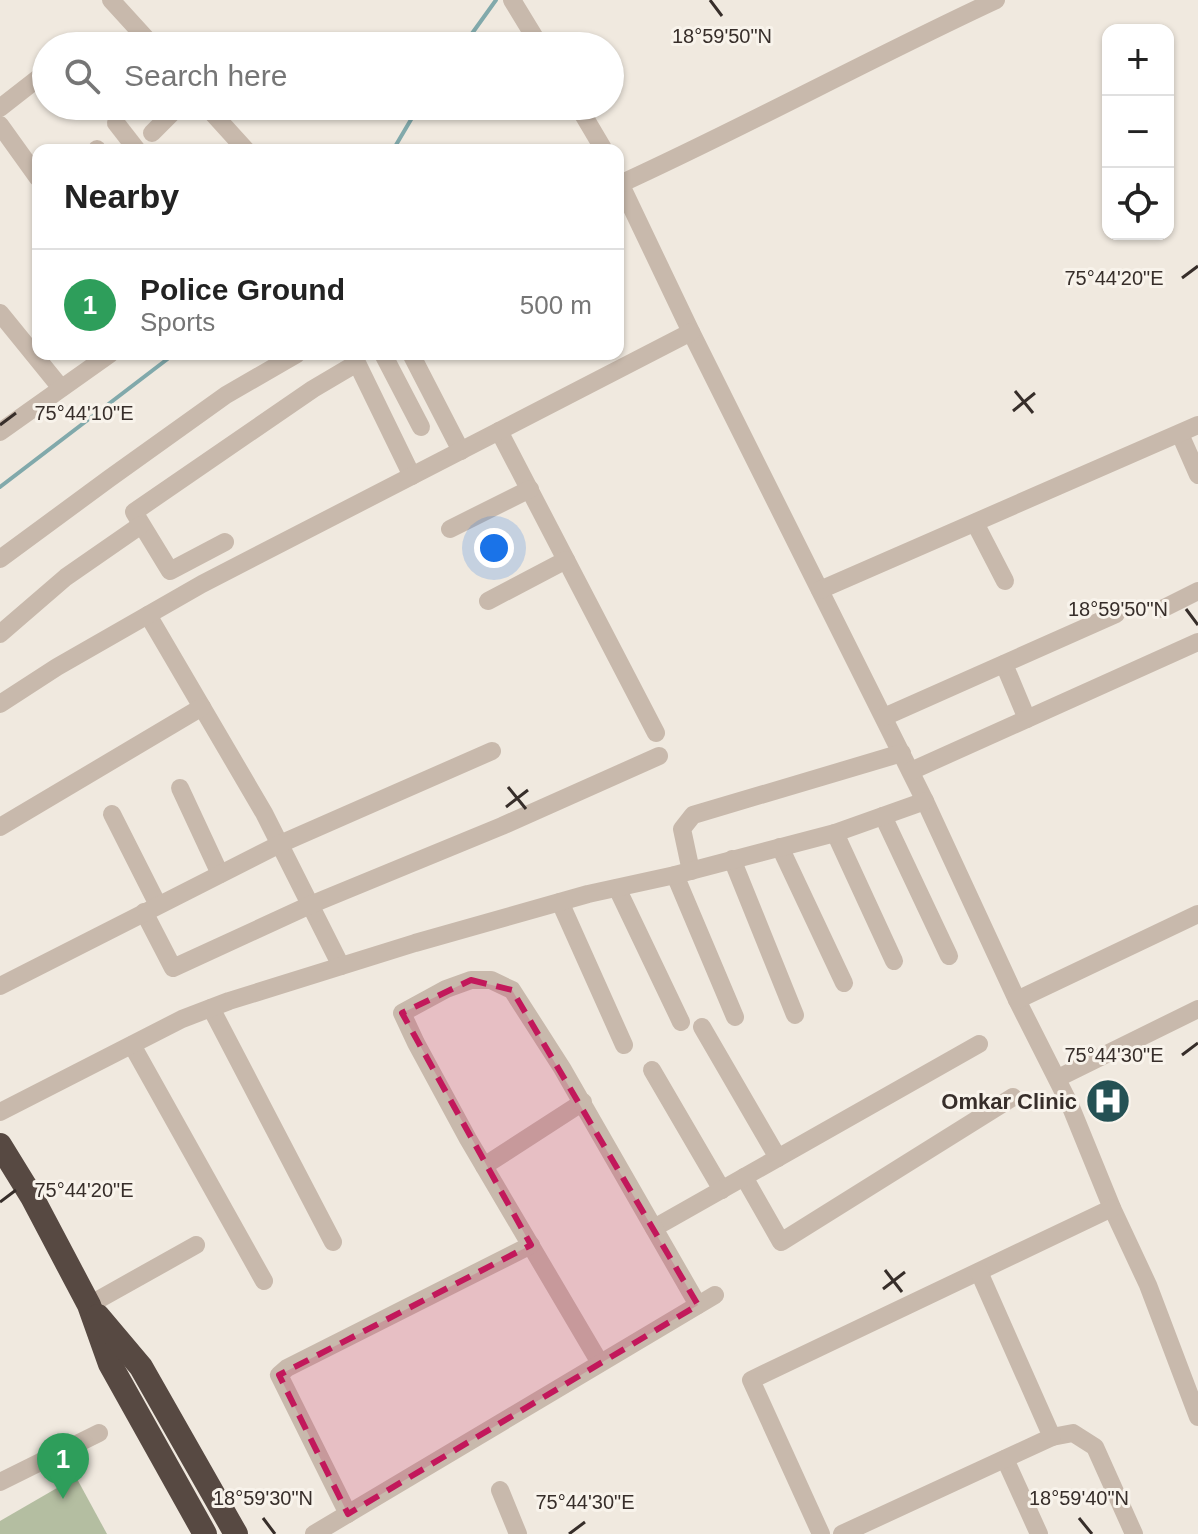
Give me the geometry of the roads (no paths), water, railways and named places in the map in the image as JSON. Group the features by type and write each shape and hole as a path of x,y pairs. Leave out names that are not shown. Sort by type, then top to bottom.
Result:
{"highway":[{"path":"0,1145 32,1197 89,1305 110,1364 205,1534"},
{"path":"89,1305 141,1367 236,1534"}],"street":[{"path":"111,0 140,32"},
{"path":"512,0 531,32"},
{"path":"624,180 705,145 912,39 996,0"},
{"path":"0,108 32,83"},
{"path":"152,133 165,120"},
{"path":"217,120 237,144"},
{"path":"586,120 600,144"},
{"path":"116,123 132,144"},
{"path":"0,125 32,170"},
{"path":"624,192 911,771 1017,1000 1058,1078 1148,1285 1198,1417"},
{"path":"0,313 32,352"},
{"path":"0,704 57,667 202,584 691,332"},
{"path":"38,360 61,388"},
{"path":"0,432 101,360"},
{"path":"0,559 226,395 287,360"},
{"path":"225,542 170,571 134,512 313,389 363,360"},
{"path":"386,360 421,427"},
{"path":"414,360 461,451"},
{"path":"357,363 412,476"},
{"path":"820,590 1198,425"},
{"path":"499,431 656,733"},
{"path":"1180,434 1198,475"},
{"path":"450,529 530,489"},
{"path":"975,523 1005,581"},
{"path":"0,634 66,577 141,525"},
{"path":"488,601 566,560"},
{"path":"1162,609 1198,591"},
{"path":"884,717 1116,614"},
{"path":"148,615 264,813 341,966"},
{"path":"911,771 1198,642"},
{"path":"1004,664 1027,719"},
{"path":"0,827 202,707"},
{"path":"0,986 280,844 492,751"},
{"path":"735,1017 683,873 682,829 693,815 902,753"},
{"path":"112,814 173,968 310,905 502,826 659,756"},
{"path":"180,788 220,874"},
{"path":"0,1112 182,1019 211,1008 415,943 588,894 835,833 925,801"},
{"path":"883,816 949,956"},
{"path":"835,833 894,961"},
{"path":"780,847 844,983"},
{"path":"732,859 795,1015"},
{"path":"617,888 681,1022"},
{"path":"560,902 624,1045"},
{"path":"1017,1000 1198,914"},
{"path":"600,1363 484,1166 402,1013 446,989 471,980 491,980 512,990 583,1102 698,1305"},
{"path":"211,1008 333,1242"},
{"path":"1058,1078 1198,1009"},
{"path":"702,1027 778,1158"},
{"path":"654,1228 979,1044"},
{"path":"132,1045 264,1281"},
{"path":"652,1070 722,1190"},
{"path":"744,1177 781,1242 1013,1097"},
{"path":"484,1166 583,1102"},
{"path":"821,1534 751,1380 1112,1208"},
{"path":"89,1305 196,1245"},
{"path":"348,1514 279,1375 287,1368 531,1245"},
{"path":"979,1272 1052,1437"},
{"path":"314,1534 715,1295"},
{"path":"0,1482 99,1433"},
{"path":"842,1534 1052,1437 1073,1433 1095,1447 1134,1534"},
{"path":"1005,1459 1039,1534"},
{"path":"500,1490 518,1534"}],"waterway":[{"path":"473,32 496,0"},
{"path":"397,144 411,120"},
{"path":"0,487 166,360"}],"place":[{"name":"Omkar Clinic","path":"1108,1101"},
{"name":"Police Ground","path":"63,1499"}]}
